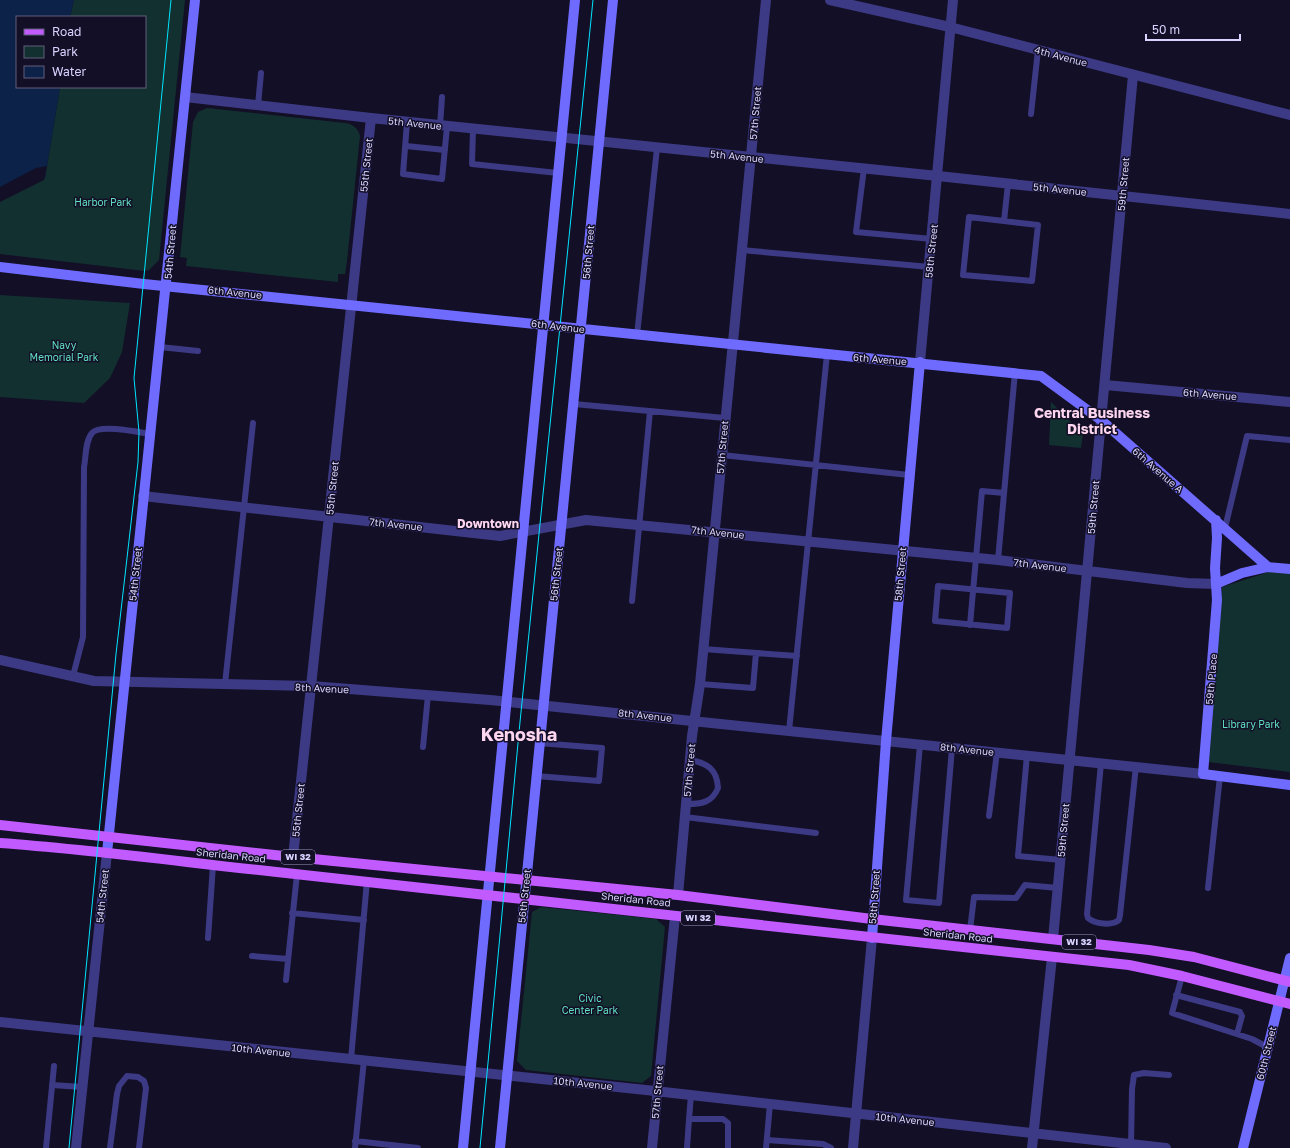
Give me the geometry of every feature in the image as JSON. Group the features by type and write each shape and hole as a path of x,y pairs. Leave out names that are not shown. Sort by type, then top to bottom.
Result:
{"main road":[{"name":"Sheridan Road","path":"0,825 293,857 678,895 872,919 1172,953 1287,981"},
{"name":"Sheridan Road","path":"0,843 87,850 213,866 367,881 872,938 1129,965 1182,976 1290,1004"}],"street":[{"name":"54th Street","path":"76,1148 107,853 123,682 167,286 195,0"},
{"path":"463,1148 505,702 575,0"},
{"name":"56th Street","path":"500,1148 613,0"},
{"name":"57th Street","path":"678,895 690,760 694,720 700,684 766,0"},
{"name":"58th Street","path":"853,1148 872,938 872,919 902,551 930,267 953,0"},
{"name":"4th Avenue","path":"834,1 950,26 1290,115"},
{"name":"59th Street","path":"1054,939 1133,75"},
{"name":"5th Avenue","path":"185,97 443,126 750,158 864,168 1290,214"},
{"name":"55th Street","path":"293,857 371,118"},
{"name":"6th Avenue","path":"0,267 732,345 1015,372 1041,376 1101,420"},
{"name":"6th Avenue","path":"1105,385 1290,402"},
{"name":"6th Avenue A","path":"1101,420 1268,567"},
{"name":"7th Avenue","path":"143,496 244,506 500,536 586,520 998,560 1187,583 1216,584 1242,573 1268,567 1290,569"},
{"path":"1216,520 1217,538 1214,568 1216,584"},
{"name":"59th Place","path":"1203,774 1216,615 1216,584"},
{"name":"8th Avenue","path":"0,660 94,681 311,686 428,695 694,720 920,745 1070,759 1290,785"},
{"name":"57th Street","path":"652,1148 675,916"},
{"path":"1032,1148 1052,957"},
{"name":"60th Street","path":"1243,1148 1279,1001 1287,981 1290,958"},
{"name":"10th Avenue","path":"0,1022 657,1091 1033,1133 1131,1146 1166,1148"}],"lane":[{"path":"1031,114 1038,50"},
{"path":"258,106 261,73"},
{"path":"407,122 403,174 442,179 445,150 442,97"},
{"path":"473,129 472,164 558,172"},
{"path":"406,146 445,150"},
{"path":"637,335 657,148"},
{"path":"864,168 856,232 932,239"},
{"path":"1004,221 1008,184"},
{"path":"969,217 1004,221 1038,225 1032,281 962,275 969,217"},
{"path":"741,250 930,267"},
{"path":"160,347 198,351"},
{"path":"789,731 827,354"},
{"path":"998,560 1015,372"},
{"path":"574,404 725,418"},
{"path":"632,601 650,411"},
{"path":"224,684 253,423"},
{"path":"73,676 83,637 84,468 88,442 92,433 100,428 150,434"},
{"path":"1225,528 1247,436 1290,440"},
{"path":"722,455 909,475"},
{"path":"970,625 982,491 1004,493"},
{"path":"938,586 1010,593 1007,628 970,625 935,622 938,586"},
{"path":"703,649 797,656"},
{"path":"700,684 753,688 756,653"},
{"path":"423,747 428,695"},
{"path":"536,776 599,781 602,748 539,744"},
{"path":"920,745 906,900 939,903 952,748"},
{"path":"989,816 997,752"},
{"path":"1027,755 1018,856 1061,860"},
{"path":"686,804 703,803 710,800 718,788 715,773 710,766 690,760"},
{"path":"1101,763 1087,914 1088,918 1095,922 1113,923 1119,920 1136,766"},
{"path":"1208,888 1220,776"},
{"path":"685,817 816,833"},
{"path":"208,938 213,866"},
{"path":"286,980 297,874"},
{"path":"351,1059 367,881"},
{"path":"970,930 974,897 1016,898 1025,885 1058,888"},
{"path":"292,913 364,920"},
{"path":"252,956 288,959"},
{"path":"1182,976 1172,1013 1203,1021 1252,1038 1267,1047"},
{"path":"1176,995 1224,1010 1240,1012 1242,1016 1237,1034"},
{"path":"364,1060 355,1145 418,1148"},
{"path":"46,1148 54,1066"},
{"path":"1131,1146 1131,1108 1134,1075 1144,1073 1169,1075"},
{"path":"110,1148 119,1086 127,1076 132,1076 144,1081 146,1088 138,1148"},
{"path":"52,1085 82,1087"},
{"path":"687,1148 691,1095"},
{"path":"766,1148 770,1104"},
{"path":"689,1119 723,1119 728,1124 728,1148"},
{"path":"767,1140 823,1144 831,1148"}],"green space":[{"name":"Harbor Park","path":"74,0 185,0 159,260 149,270 145,271 0,254 0,200 45,178 60,88 146,88 146,16 70,16"},
{"path":"207,108 353,125 360,136 347,261 345,274 338,274 338,282 186,266 187,258 180,257 193,122 198,112"},
{"name":"Navy Memorial Park","path":"0,295 130,303 122,352 110,378 84,403 0,397"},
{"path":"1051,402 1083,434 1081,448 1049,445"},
{"name":"Library Park","path":"1272,571 1290,573 1290,772 1208,762 1222,587"},
{"name":"Civic Center Park","path":"541,907 656,919 665,927 651,1076 642,1083 526,1070 517,1061 532,912"}],"water":[{"path":"0,0 74,0 70,16 16,16 16,88 60,88 45,178 0,200"}],"pier":[{"path":"47,166 44,180 0,202 0,187 36,168"}],"tram line":[{"path":"69,1148 116,654 138,462 139,432 134,378 171,0"},
{"path":"480,1148 520,722 593,0"}],"district":[{"name":"Central Business District","path":"1092,422"},
{"name":"Downtown","path":"488,524"},
{"name":"Kenosha","path":"519,735"}]}
